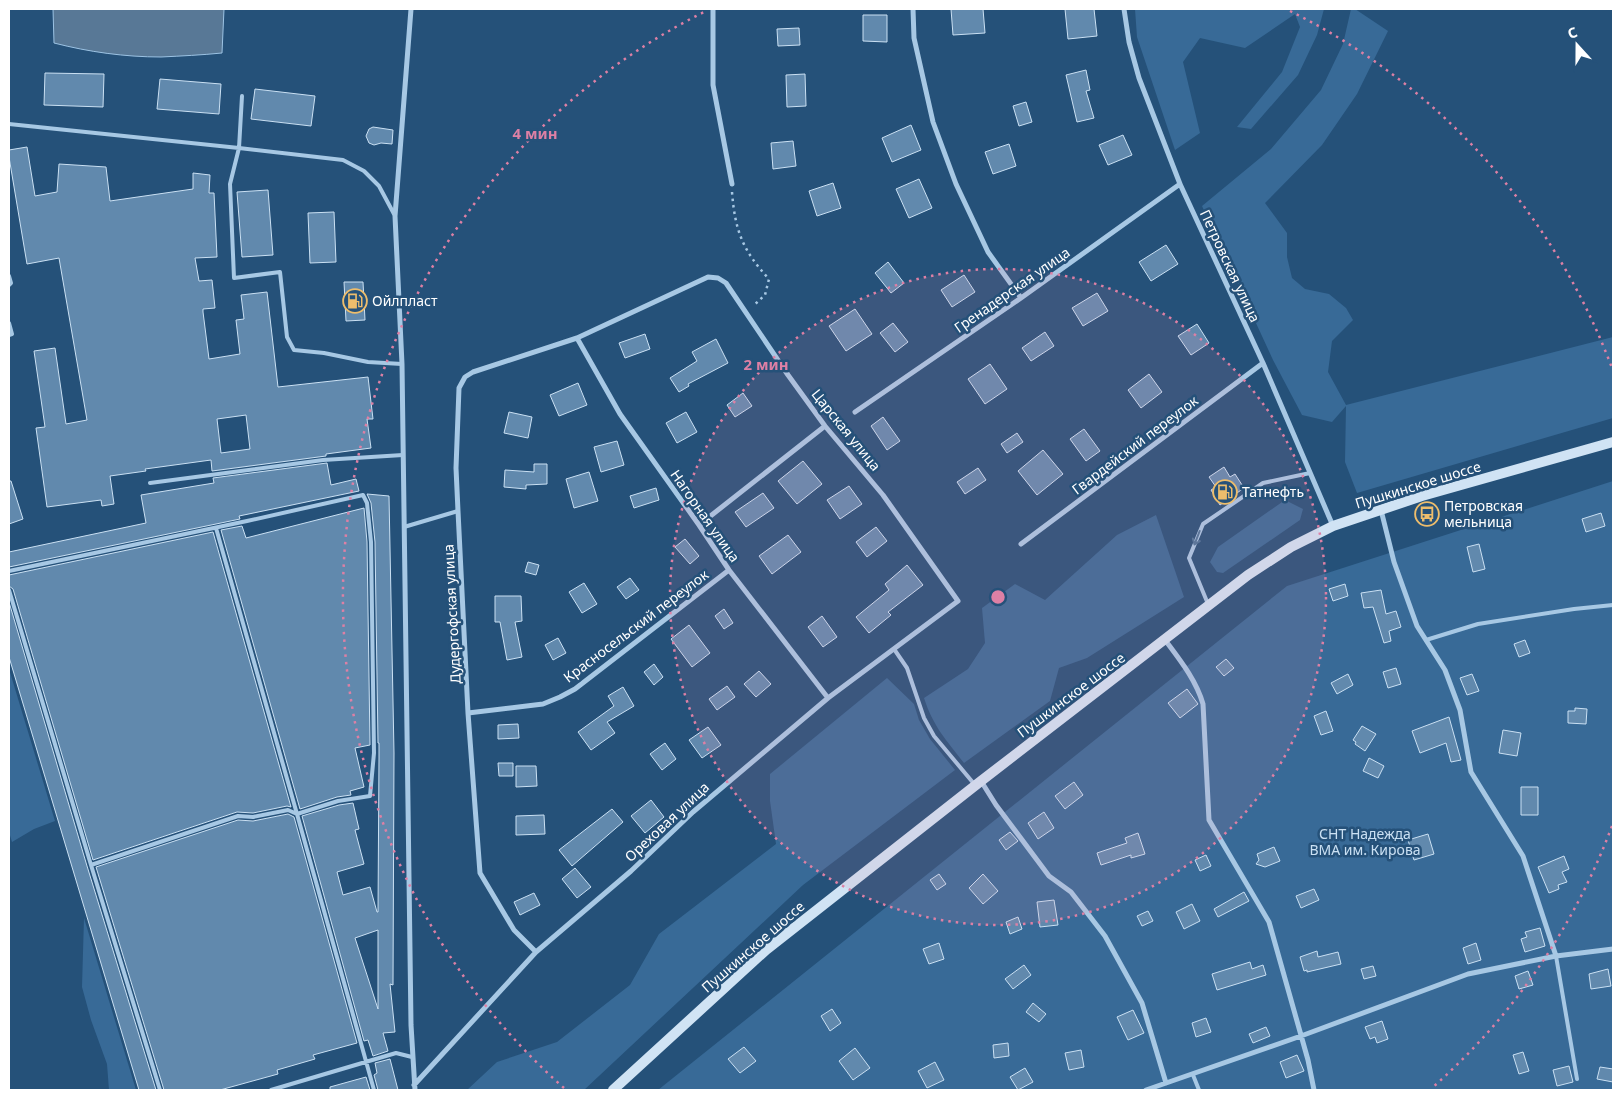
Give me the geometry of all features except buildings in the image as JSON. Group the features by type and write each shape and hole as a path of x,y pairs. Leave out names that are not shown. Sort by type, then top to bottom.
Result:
{"main road":[{"name":"Пушкинское шоссе","path":"613,1090 766,950 978,783 1248,575 1291,547 1333,526 1422,496 1613,442"}],"street":[{"path":"411,9 395,216 402,364 414,1087"},
{"path":"713,9 713,85 732,184"},
{"path":"913,9 914,38 936,131 956,184 988,252 1021,298"},
{"name":"Петровская улица","path":"1124,9 1129,42 1139,78 1180,184 1333,526"},
{"name":"Гренадерская улица","path":"854,412 1021,298 1180,184"},
{"name":"Царская улица","path":"578,338 708,277 718,278 726,282 825,426 883,494 958,601"},
{"name":"Дудергофская улица","path":"536,952 514,930 480,872 468,713 456,468 459,388 465,378 473,372 578,338"},
{"name":"Нагорная улица","path":"578,338 620,414 699,525 728,570 828,698"},
{"name":"Гвардейский переулок","path":"1021,544 1262,364"},
{"path":"699,525 825,426"},
{"path":"1381,510 1394,562 1417,626 1444,670 1460,710 1471,772 1523,856 1556,956"},
{"name":"Красносельский переулок","path":"468,713 543,704 575,689 728,570"},
{"name":"Ореховая улица","path":"414,1087 536,952 631,871 693,812 828,698 958,601"},
{"path":"1165,640 1188,671 1200,693 1203,704 1209,820 1269,922 1314,1090"},
{"path":"978,783 1049,876 1071,892 1105,936 1142,1003 1166,1083"},
{"path":"1146,1090 1301,1036 1468,974 1556,956 1613,949"}],"lane":[{"path":"242,96 239,148 230,184 234,278 280,272 287,337 294,350 324,353 368,362 402,364"},
{"path":"9,124 342,160 364,171 379,186 395,216"},
{"path":"9,276 9,285"},
{"path":"9,322 12,334 9,335"},
{"path":"150,483 323,460 403,454"},
{"path":"1209,606 1189,558 1202,524 1264,483 1310,473"},
{"path":"9,571 363,495 367,503 371,542 374,753 370,796 338,801 297,814 288,810 253,817 238,816 91,865"},
{"path":"404,527 458,511"},
{"path":"216,528 374,1090"},
{"path":"9,590 160,1090"},
{"path":"1426,640 1478,624 1613,605"},
{"path":"894,649 907,668 924,718 934,736 978,783"},
{"path":"1556,956 1577,1079"},
{"path":"271,1090 396,1053 412,1056"},
{"path":"1193,1074 1199,1090"}],"path":[{"path":"732,184 734,210 745,249 769,280 765,295 746,312"}],"green space":[{"path":"1135,9 1324,9 1317,35 1298,75 1251,129 1237,127 1282,72 1300,27 1295,14 1245,48 1200,38 1183,62 1200,133 1175,150 1137,37"},
{"path":"1351,9 1355,9 1388,31 1357,94 1322,145 1265,203 1287,233 1287,257 1292,278 1305,289 1329,294 1346,308 1353,320 1332,341 1328,372 1346,405 1613,337 1613,418 1357,493 1345,462 1346,406 1332,422 1302,415 1273,360 1202,206 1271,149 1321,90 1343,44"},
{"name":"СНТ Надежда ВМА им. Кирова","path":"1613,481 1613,1090 658,1090 1287,586"},
{"path":"1285,500 1303,509 1300,520 1223,573 1217,572 1210,562 1218,547"},
{"path":"1156,515 1184,597 1087,658 1059,668 1050,701 964,763 936,725 924,698 968,669 985,643 982,608 1015,584 1045,600 1117,535"},
{"path":"9,669 55,821 34,829 12,842 9,832"},
{"path":"887,678 914,704 919,720 930,739 955,770 803,885 584,1090 467,1090 497,1062 557,1042 630,985 659,934 776,844 770,801 770,774"},
{"path":"84,918 136,1090 109,1090 107,1064 91,1020 82,987"}],"shaded area":[{"path":"53,9 224,9 222,53 161,57 134,56 80,49 54,43"}],"place":[{"name":"Ойлпласт","path":"355,301"},
{"name":"Татнефть","path":"1225,492"},
{"name":"Петровская мельница","path":"1427,514"}]}
